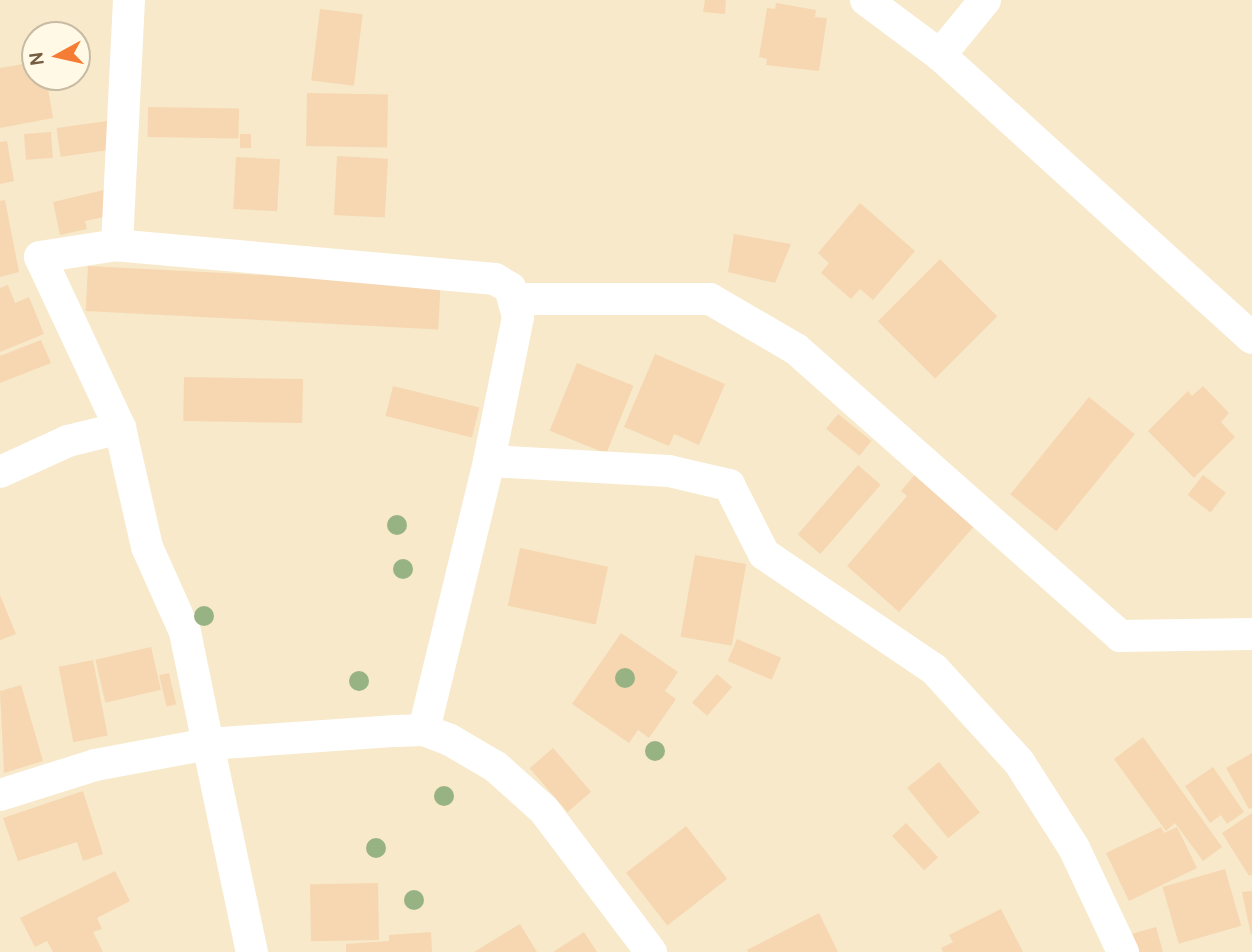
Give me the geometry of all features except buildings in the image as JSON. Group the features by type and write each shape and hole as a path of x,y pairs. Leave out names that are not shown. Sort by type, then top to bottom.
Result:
{"street":[{"path":"117,245 128,0"},
{"path":"866,0 940,55 1252,338"},
{"path":"940,55 985,0"},
{"path":"252,952 185,632 147,547 120,428 40,257 117,245 495,279 510,288 516,299 518,317 489,461 424,730"},
{"path":"516,299 710,299 796,349 1120,636 1252,634"},
{"path":"0,472 68,441 120,428"},
{"path":"489,461 669,471 729,485 764,554 934,669 1019,762 1074,848 1123,952"},
{"path":"0,794 95,765 208,744 424,730 475,753 544,810 651,952"}],"shaded area":[{"path":"0,0 1252,0 1252,952 0,952"}]}
